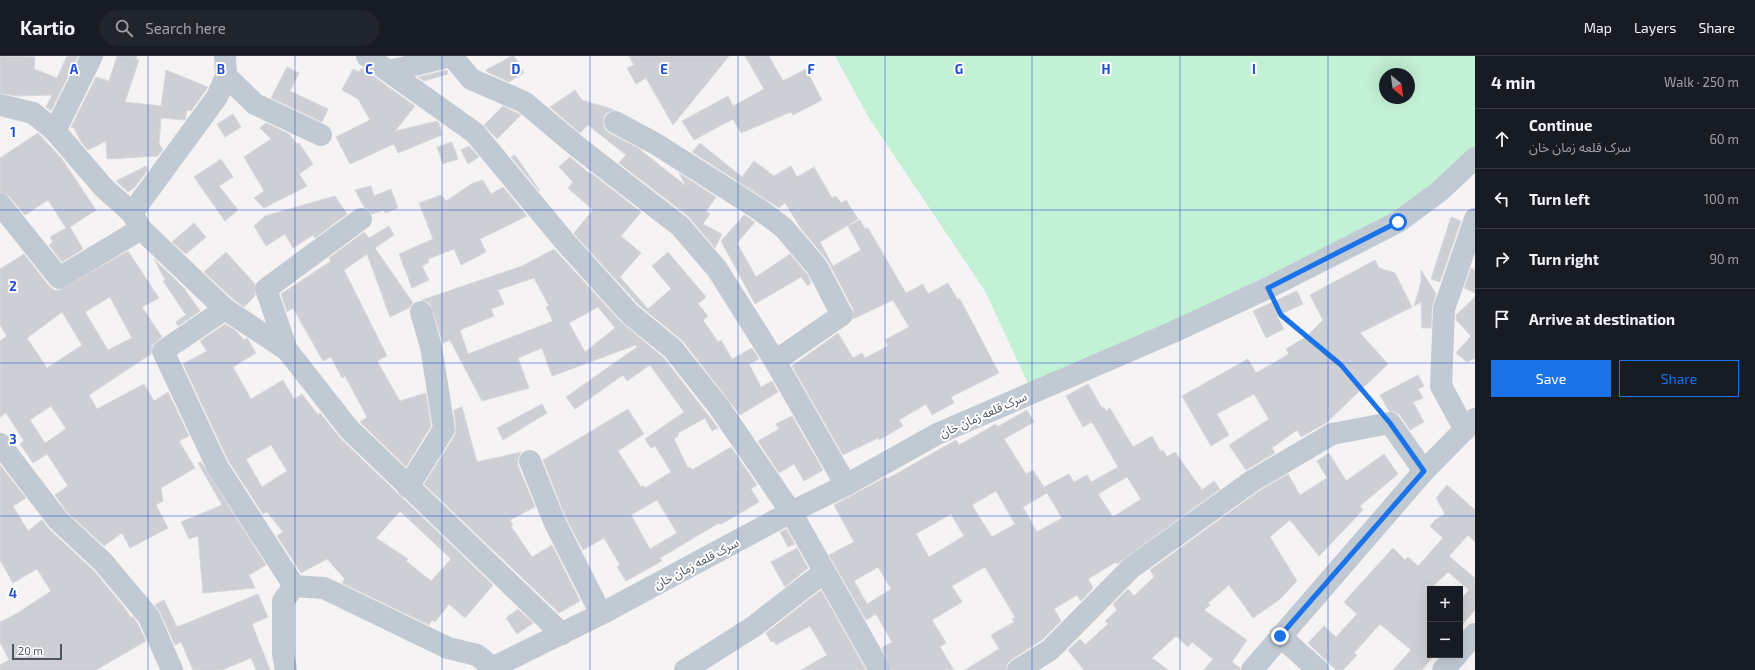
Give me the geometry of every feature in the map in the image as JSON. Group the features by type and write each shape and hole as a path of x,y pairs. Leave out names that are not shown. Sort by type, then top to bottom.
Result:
{"street":[{"path":"55,131 92,56"},
{"path":"377,61 452,56 471,79 524,102 579,148 680,226 716,269 774,361 846,484"},
{"path":"377,61 475,132 566,243 630,314 673,349 719,406 791,512 880,670"},
{"path":"225,66 255,104 321,135"},
{"path":"0,204 59,278 136,221 217,97 225,66"},
{"path":"0,104 33,113 55,131 136,221 225,309 287,350 349,429 562,634"},
{"path":"615,122 656,144 760,210 784,228 817,267 842,315 774,361"},
{"name":"سرک قلعه زمان خان","path":"490,669 601,614 937,434 1173,332 1268,288 1398,222 1440,191 1475,158"},
{"path":"287,350 266,289 361,219"},
{"path":"1252,670 1424,471 1470,424 1441,386 1444,309 1475,219"},
{"path":"225,309 163,352 217,466 294,586"},
{"path":"408,487 444,429 431,347 421,312"},
{"path":"1018,670 1050,650 1131,568 1252,481 1332,434 1390,423 1424,471"},
{"path":"0,444 58,520 103,562 149,617 172,670"},
{"path":"530,462 554,521 601,614"},
{"path":"685,670 753,627 824,572"},
{"path":"294,586 324,588 448,648 477,655 490,669"},
{"path":"286,670 283,654 282,601 294,586"},
{"path":"1463,648 1475,634"},
{"path":"1280,636 1318,670"},
{"path":"1443,670 1454,658"}],"path":[{"path":"1268,288 1281,315 1341,365 1390,423"}],"green space":[{"path":"835,56 1475,56 1475,158 1398,222 1032,392 985,291 869,118"}],"building":[{"path":"0,56 35,57 34,69 57,78 67,56 78,56 51,111 46,107 52,95 16,96 0,93"},
{"path":"117,56 137,56 136,59 139,60 125,102 161,106 166,70 208,87 191,111 187,110 185,120 161,118 159,144 163,149 158,156 107,159 106,141 88,150 81,142 74,128 71,127 96,77 109,81"},
{"path":"514,56 524,73 509,82 487,72 486,70"},
{"path":"629,56 729,56 673,125 646,78 636,84 627,68 634,65"},
{"path":"745,56 769,56 783,81 806,69 822,100 793,115 791,112 741,133 733,119 694,140 682,121 728,96 733,106 764,89"},
{"path":"287,67 299,73 290,91 328,109 322,122 271,98"},
{"path":"362,68 415,106 395,131 437,121 439,123 442,135 398,153 394,144 350,164 336,137 370,120 358,99 342,90 353,69 359,72"},
{"path":"447,70 448,74 424,81 418,77"},
{"path":"575,90 582,100 615,110 608,112 604,116 604,128 609,133 638,148 686,186 679,173 716,197 706,211 710,214 703,224 722,234 715,248 688,216 619,163 626,155 588,125 580,133 550,107"},
{"path":"503,106 521,115 497,139 484,125"},
{"path":"233,114 241,127 225,137 217,124"},
{"path":"266,123 289,134 297,144 299,143 313,164 299,174 307,186 264,208 254,198 264,191 244,157 271,139 260,128"},
{"path":"38,133 62,159 96,210 70,227 83,249 62,262 49,245 53,242 50,237 66,228 48,200 25,215 9,196 0,192 0,158"},
{"path":"452,142 458,159 443,164 437,147"},
{"path":"700,143 742,177 754,161 774,176 791,166 797,177 814,167 832,198 836,196 841,203 846,200 858,219 820,242 833,266 861,250 848,226 860,220 865,229 868,228 906,293 923,284 928,294 948,283 958,300 960,299 999,373 951,397 954,403 932,415 926,404 899,420 903,426 879,440 878,438 843,455 792,366 838,333 853,358 862,353 865,358 888,346 885,340 909,327 893,300 853,319 853,309 828,261 802,230 785,203 779,208 692,152"},
{"path":"469,146 479,157 468,164 461,150"},
{"path":"515,155 540,191 511,157"},
{"path":"570,157 641,212 621,236 641,253 620,277 648,309 671,289 652,266 668,252 706,297 698,304 708,316 703,320 718,342 721,340 732,359 752,348 759,359 749,364 761,387 772,381 778,392 740,415 683,341 639,305 575,235 574,233 593,210 568,188 573,182 559,167"},
{"path":"221,159 233,177 219,186 238,210 225,221 194,177"},
{"path":"146,166 148,170 135,187 128,192 116,181"},
{"path":"483,180 491,194 503,187 527,216 480,239 486,252 461,265 454,249 428,259 429,262 422,266 429,280 412,288 399,254 433,239 419,203 441,195 446,201 473,183"},
{"path":"371,186 374,196 391,189 398,208 385,213 384,210 372,214 364,207 355,190"},
{"path":"335,196 347,214 315,238 313,235 293,248 285,234 266,246 254,226 265,216"},
{"path":"744,215 755,222 737,243 756,277 790,254 807,274 811,283 808,286 801,277 755,304 721,241"},
{"path":"1451,217 1461,221 1440,282 1431,279"},
{"path":"194,223 206,237 186,254 172,242"},
{"path":"389,226 394,235 375,248 413,303 409,308 390,317 367,254 344,270 387,356 377,361 400,401 426,393 431,426 406,467 360,422 367,417 345,376 342,378 331,357 323,361 293,308 287,312 281,294 331,261 329,258 364,232 369,238"},
{"path":"554,249 621,322 664,358 718,428 712,431 705,418 678,433 679,435 674,439 688,468 690,467 692,470 731,447 757,485 751,489 759,502 720,525 719,523 660,558 662,561 626,581 617,567 620,565 604,538 583,550 565,516 543,460 628,409 644,434 618,451 641,487 643,485 645,488 671,472 655,446 651,448 645,439 684,412 650,365 627,381 623,375 575,409 566,397 637,347 636,345 552,376 542,348 518,358 529,388 482,401 450,340 443,343 430,303 422,300 522,266","holes":["534,278 549,306 546,307 553,321 468,354 460,330 494,316 491,309 504,304 498,290","598,307 615,328 585,352 569,323","657,500 677,533 650,549 631,515"]},
{"path":"128,251 159,298 142,307 162,337 152,345 151,354 89,395 97,409 144,384 154,401 168,392 189,436 179,441 195,468 161,488 163,501 156,505 168,528 130,548 122,533 104,546 67,512 55,495 68,486 47,454 33,463 20,444 24,441 6,413 0,417 0,341 7,336 0,325 0,269 24,254 49,286 54,290 60,290","holes":["110,297 132,338 108,350 85,312","62,312 82,345 47,368 27,338","51,406 66,429 45,443 30,420"]},
{"path":"226,252 255,284 255,296 244,307 233,299 204,272"},
{"path":"154,259 184,288 200,311 178,326 176,322 186,315 163,281 165,280"},
{"path":"1375,260 1379,268 1395,273 1412,307 1360,333 1388,364 1326,423 1301,437 1297,430 1272,448 1275,453 1246,470 1229,445 1269,419 1254,394 1217,414 1229,435 1211,446 1182,396 1248,359 1256,373 1289,354 1286,349 1306,337 1323,320 1310,295"},
{"path":"1471,268 1475,270 1475,293 1464,288"},
{"path":"1421,270 1436,294 1432,308 1431,328 1422,328 1421,302 1414,306 1421,282"},
{"path":"1297,291 1303,304 1277,316 1284,329 1266,338 1253,311"},
{"path":"1475,297 1475,358 1467,362 1456,353 1471,336 1456,320 1456,315"},
{"path":"225,324 236,331 244,340 247,338 256,353 233,367 251,399 283,380 294,399 302,394 318,415 320,413 340,438 493,585 465,618 449,604 435,622 432,620 429,625 342,583 345,579 327,559 301,573 277,536 283,532 267,512 263,514 228,460 183,364 207,351 200,341","holes":["271,445 287,471 262,487 246,459","400,511 451,559 431,581 406,561 408,559 376,538"]},
{"path":"1418,375 1424,386 1418,389 1423,398 1413,402 1424,422 1410,430 1400,415 1389,411 1380,395"},
{"path":"1088,384 1102,408 1104,407 1106,411 1110,408 1133,447 1152,436 1161,452 1163,450 1167,457 1175,452 1202,490 1214,481 1220,489 1117,564 1116,562 1088,579 1093,588 1081,601 1077,595 1054,609 1061,621 1042,640 1011,660 1007,664 1006,670 965,670 999,649 991,635 1014,622 1012,619 1015,617 985,567 952,586 962,602 932,620 946,643 940,647 954,670 892,670 882,648 892,642 876,614 866,620 829,555 854,542 834,505 886,477 887,479 956,440 959,445 996,424 997,427 1027,410 1034,422 1004,439 1026,474 1033,470 1047,492 1044,487 1069,474 1074,482 1087,475 1091,482 1118,467 1092,422 1083,427 1066,396","holes":["1127,477 1141,499 1113,517 1098,494","996,491 1015,524 992,537 972,505","1047,493 1062,518 1037,532 1023,507","951,514 964,536 929,557 916,534","878,567 891,589 867,604 854,581"]},
{"path":"542,404 547,413 503,440 497,428"},
{"path":"462,407 477,462 521,452 518,459 518,466 535,507 510,520 513,525 511,526 532,557 552,545 580,601 559,613 424,484 455,435 456,427 454,410"},
{"path":"792,416 823,470 804,481 794,464 779,473 758,441 779,429 776,424"},
{"path":"1329,453 1346,481 1384,454 1398,474 1360,506 1363,510 1319,556 1290,520 1270,537 1297,581 1279,600 1253,618 1229,585 1208,603 1210,605 1204,610 1247,640 1232,662 1240,668 1240,670 1204,670 1213,659 1192,642 1188,647 1176,636 1152,658 1168,670 1084,670 1068,650 1080,639 1085,645 1108,624 1105,621 1117,610 1113,604 1128,589 1134,596 1154,577 1150,570 1259,491 1288,474 1300,495 1327,478 1317,461"},
{"path":"201,462 266,565 249,575 255,588 203,593 198,536 189,539 181,522 222,505 198,463"},
{"path":"0,465 26,498 13,506 28,531 42,520 49,529 94,571 124,607 131,618 133,617 146,641 96,670 0,670 0,665 9,660 0,642 0,622 16,614 51,591 37,569 13,583 0,560"},
{"path":"1447,485 1475,510 1475,542 1468,535 1449,556 1475,578 1475,610 1463,624 1463,597 1469,590 1448,572 1433,586 1427,586 1427,658 1432,658 1422,670 1393,670 1411,650 1380,624 1354,653 1357,655 1343,670 1336,670 1308,643 1324,626 1336,637 1357,614 1344,602 1393,548 1405,560 1408,557 1418,566 1443,538 1430,526 1435,520 1445,514 1436,498"},
{"path":"786,529 795,544 788,547 780,532"},
{"path":"797,548 808,568 785,587 771,562"},
{"path":"821,590 866,670 801,670 827,655 810,626 776,645 774,641 771,642 766,633"},
{"path":"258,594 268,617 252,624 270,670 256,670 251,658 222,670 193,670 181,642 175,645 160,612 155,605 164,600 177,627"},
{"path":"518,609 533,623 517,634 506,618"}],"route":[{"path":"1280,636 1424,471 1390,423 1341,365 1281,315 1268,288 1398,222"}]}
